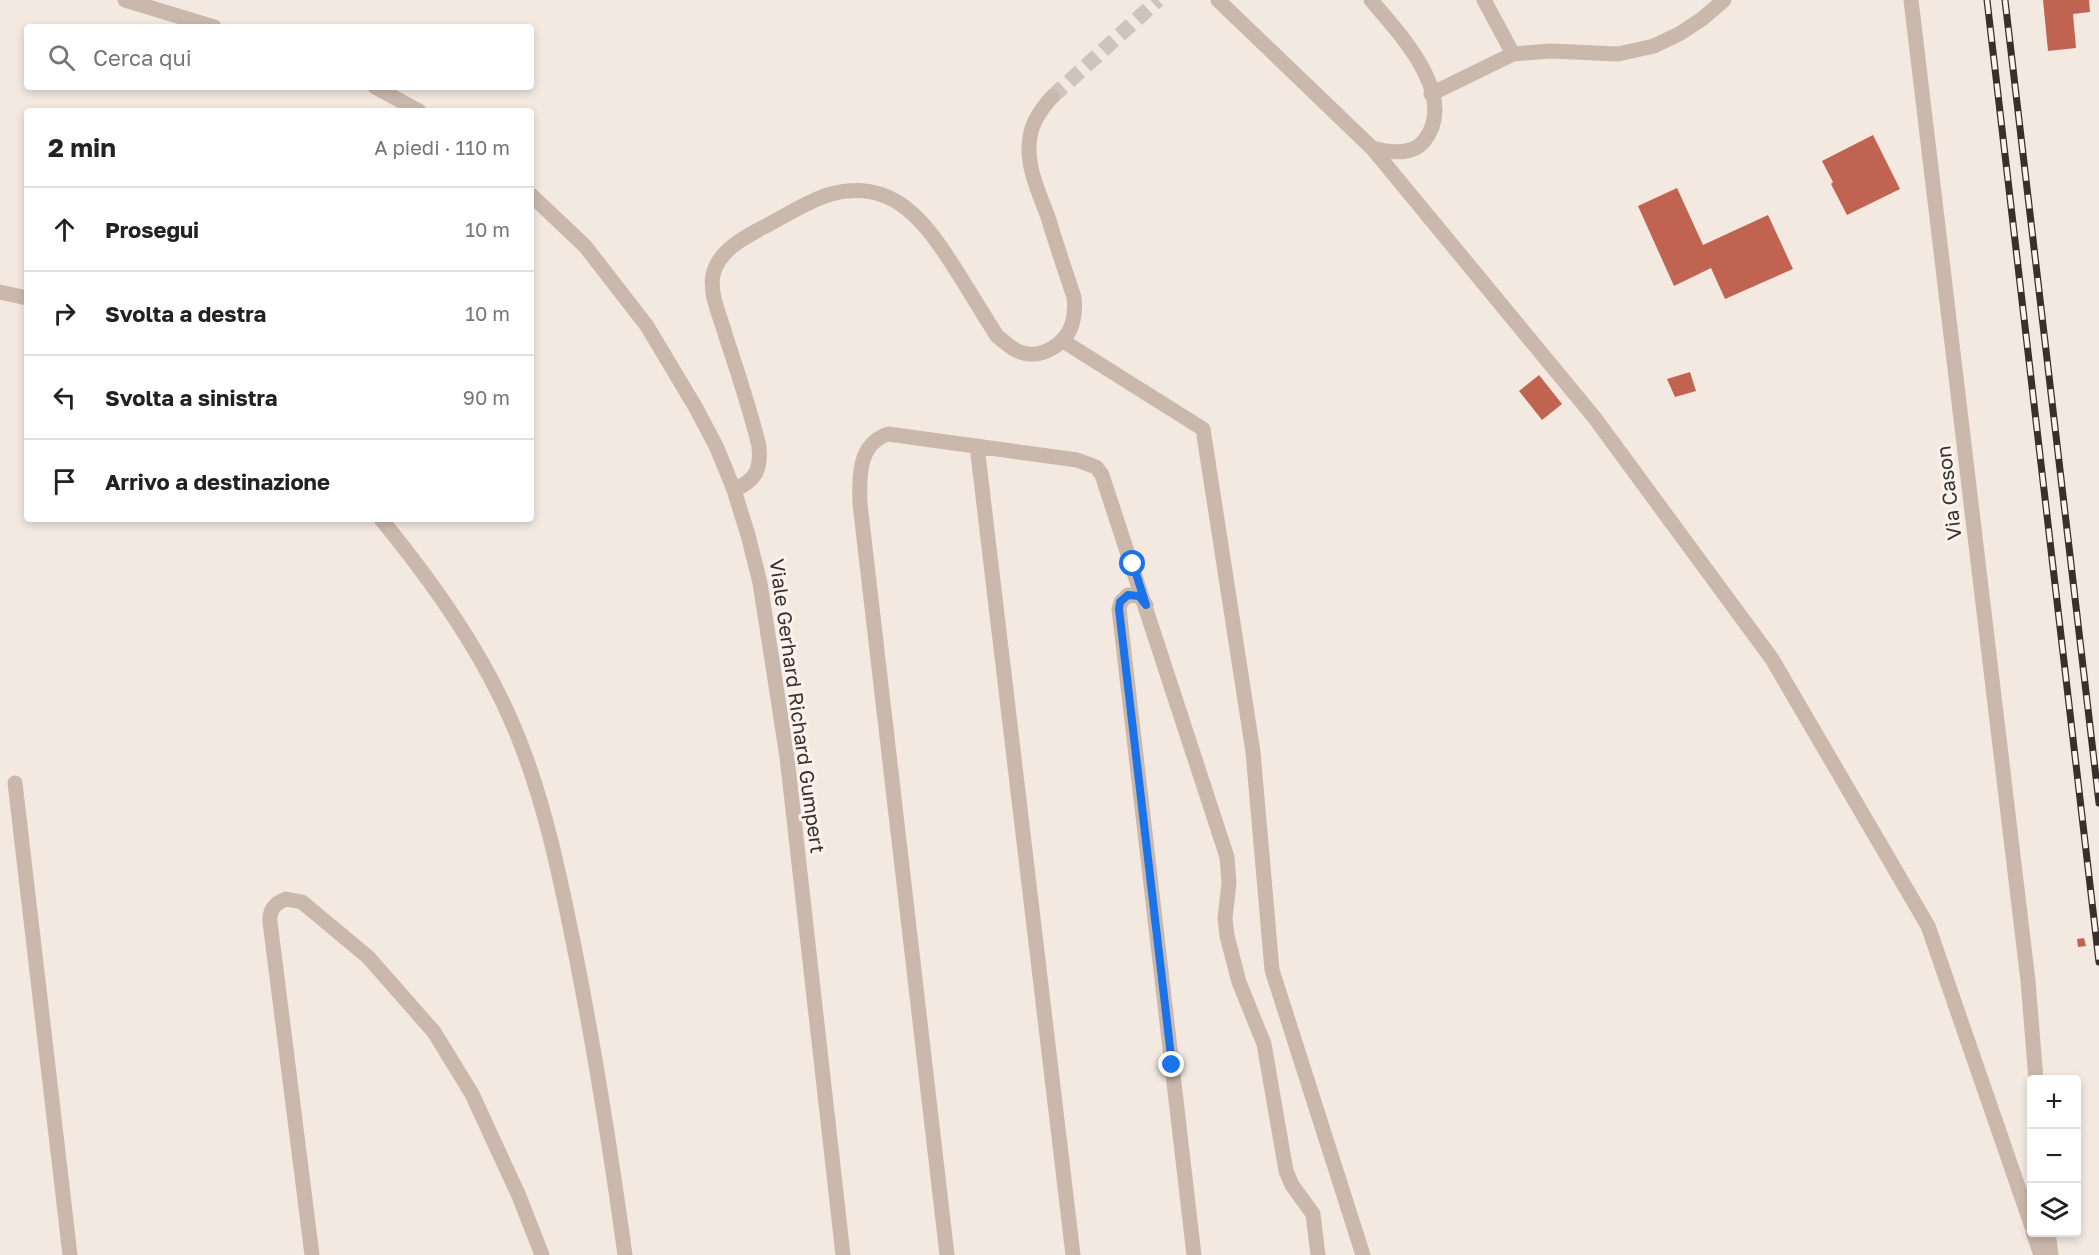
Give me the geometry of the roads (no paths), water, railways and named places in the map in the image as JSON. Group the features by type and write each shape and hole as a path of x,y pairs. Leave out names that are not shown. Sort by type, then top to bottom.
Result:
{"street":[{"path":"128,0 204,24"},
{"path":"1218,0 1371,148 1594,417 1772,659 1928,926 2027,1215"},
{"path":"1371,0 1407,42 1420,62 1430,84 1434,103 1430,130 1418,146 1395,152 1384,152 1371,148"},
{"path":"1484,0 1513,54"},
{"path":"1431,94 1513,54 1550,51 1618,54 1654,46 1702,19 1724,0"},
{"name":"Via Cason","path":"1911,0 2028,981 2036,1075"},
{"path":"380,90 414,108"},
{"path":"734,490 748,483 755,476 758,468 759,446 716,304 713,277 720,259 743,239 818,198 850,191 870,192 886,196 903,205 920,219 935,237 997,336 1020,352 1031,354 1052,349 1063,341 1072,327 1075,313 1074,297 1029,154 1030,136 1036,120 1043,106 1052,97"},
{"name":"Viale Gerhard Richard Gumpert","path":"534,198 585,246 647,326 717,448 734,490 748,535 760,583 787,757 843,1255"},
{"path":"0,292 24,297"},
{"path":"1063,341 1203,429 1253,752 1272,970 1363,1255"},
{"path":"947,1255 859,489 866,452 871,443 888,434 1077,460 1096,467 1107,484 1227,857 1229,883 1225,918 1232,960 1264,1044 1286,1171 1292,1185 1313,1214 1318,1255"},
{"path":"977,446 1073,1255"},
{"path":"384,522 407,550 448,608 490,675 534,778 568,915 592,1037 625,1255"},
{"path":"1146,605 1139,596 1128,595 1120,602 1119,609 1194,1255"},
{"path":"15,783 70,1255"},
{"path":"312,1255 270,922 270,914 274,906 286,899 302,902 368,957 434,1032 472,1094 519,1196 542,1255"},
{"path":"2034,1237 2041,1255"},
{"path":"2049,1237 2051,1255"}],"tunnel":[{"path":"1052,97 1158,0"}],"railway":[{"path":"1987,0 2099,962"},
{"path":"2005,0 2099,803"}]}
